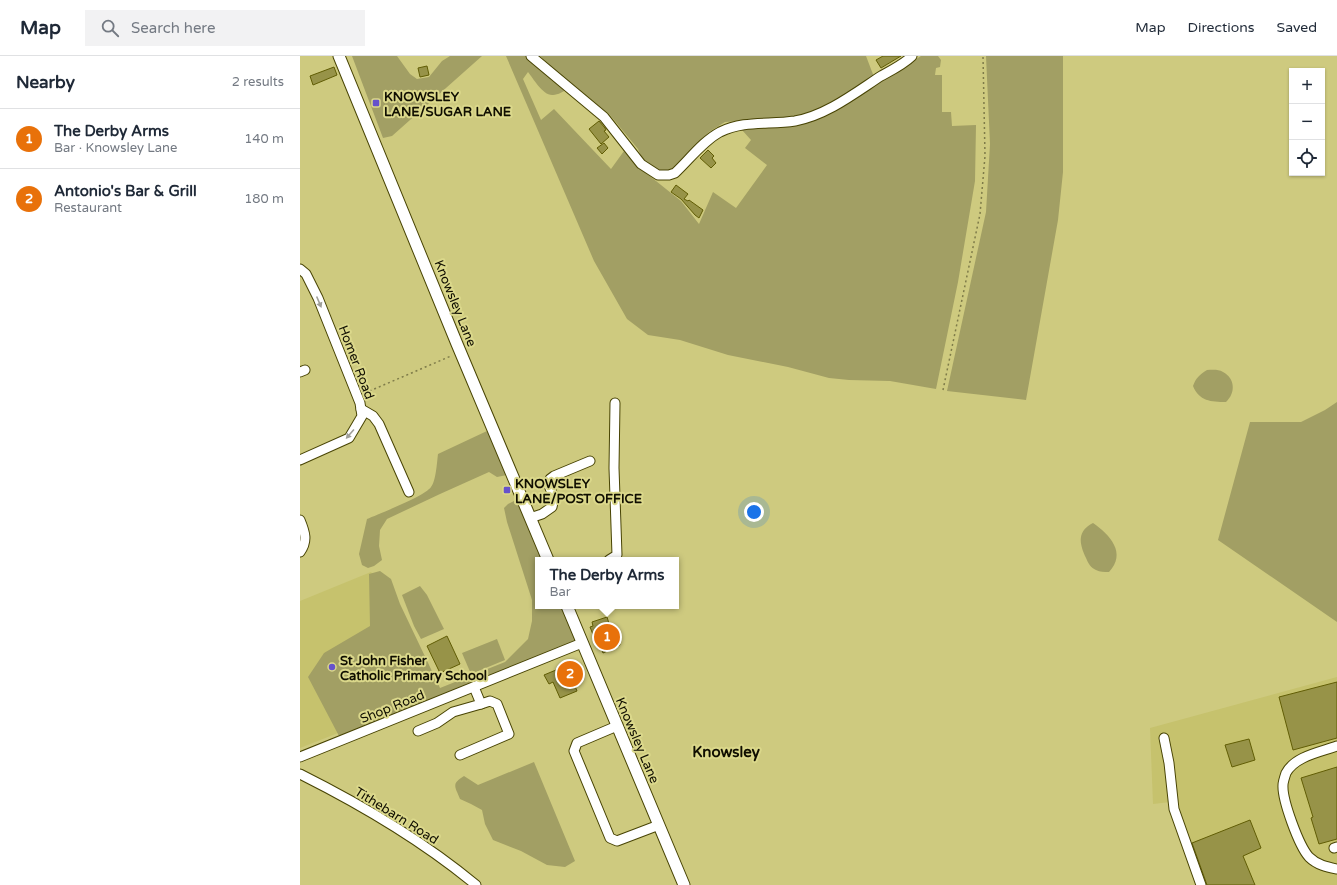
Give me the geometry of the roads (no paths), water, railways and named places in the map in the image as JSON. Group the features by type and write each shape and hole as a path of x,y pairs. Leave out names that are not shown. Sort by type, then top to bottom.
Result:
{"main road":[{"name":"Knowsley Lane","path":"339,56 460,352 547,557"},
{"name":"Knowsley Lane","path":"568,609 684,885"}],"street":[{"path":"531,56 604,117 641,164 658,176 675,174 709,139 721,132 750,123 795,120 822,112 912,56"},
{"name":"Homer Road","path":"300,269 306,274 318,298 357,396 362,416 349,438 300,460"},
{"path":"614,557 615,403"},
{"path":"361,409 373,416 379,424 409,492"},
{"path":"530,518 542,514 552,507 554,498 548,483 550,479 590,462"},
{"path":"300,520 306,535 304,547 300,552"},
{"name":"Shop Road","path":"300,757 582,643"},
{"path":"474,687 482,704"},
{"path":"418,731 437,724 453,712 490,702 497,704 509,734 460,755"},
{"path":"617,726 577,743 574,751 607,831 610,838 617,841 659,825"},
{"path":"1164,738 1169,763 1174,809 1201,885"},
{"path":"1337,746 1308,756 1299,761 1286,773 1283,784 1286,804 1302,848 1314,862 1337,869"},
{"name":"Tithebarn Road","path":"300,774 330,789 396,828 456,868 476,885"}],"place":[{"name":"KNOWSLEY LANE/SUGAR LANE","path":"376,103"},
{"name":"KNOWSLEY LANE/POST OFFICE","path":"507,490"},
{"name":"The Derby Arms","path":"607,637"},
{"name":"St John Fisher Catholic Primary School","path":"332,667"},
{"name":"Antonio's Bar & Grill","path":"570,674"}],"district":[{"name":"Knowsley","path":"726,752"}]}
